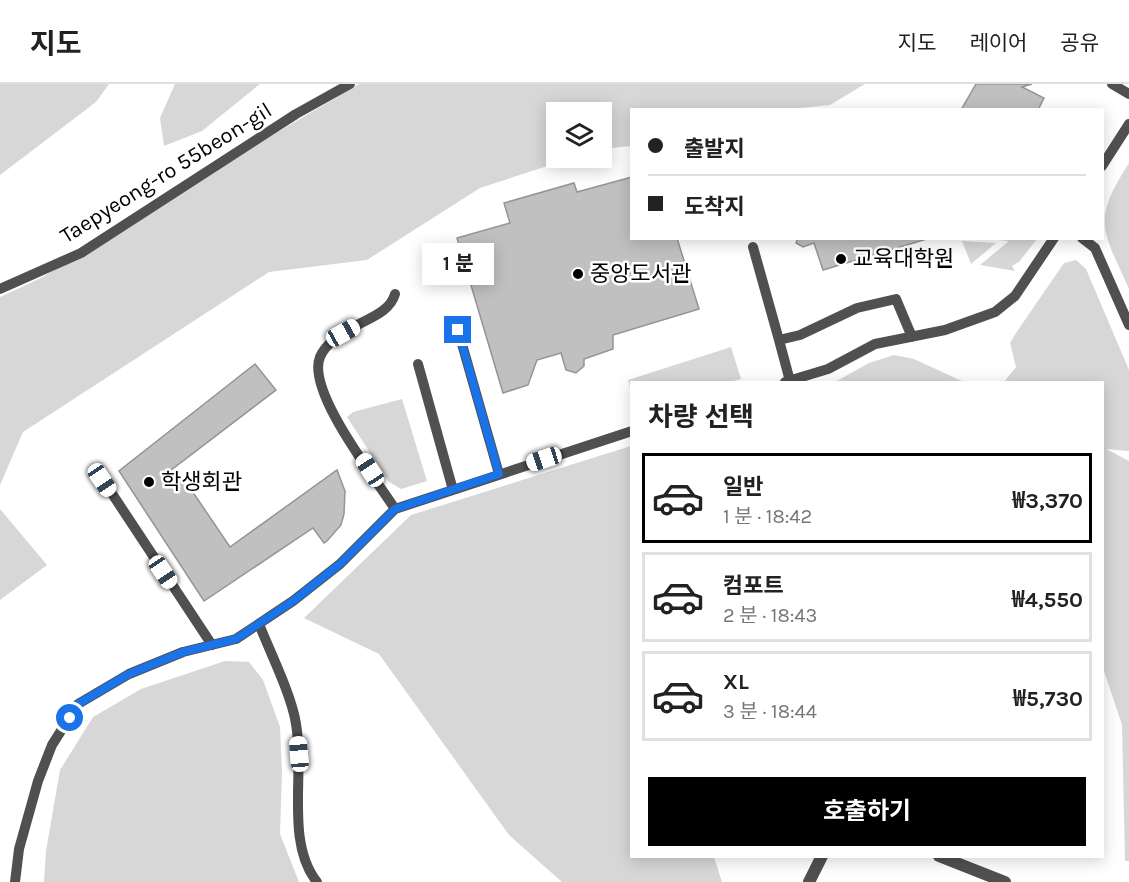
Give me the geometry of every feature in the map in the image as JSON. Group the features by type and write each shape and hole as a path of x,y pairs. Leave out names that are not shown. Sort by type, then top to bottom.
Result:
{"street":[{"path":"809,882 821,858"},
{"path":"944,858 1005,882"}],"lane":[{"name":"Taepyeong-ro 55beon-gil","path":"0,289 81,253 286,120 350,84"},
{"path":"1112,84 1129,94"},
{"path":"1104,163 1129,124"},
{"path":"791,381 828,369 875,344 945,330 995,312 1016,296 1053,240"},
{"path":"1094,243 1129,326"},
{"path":"753,247 788,381"},
{"path":"395,294 388,308 328,344 320,357 317,370 319,384 331,411 395,509"},
{"path":"778,340 800,335 857,308 896,299 912,337"},
{"path":"458,330 499,474"},
{"path":"418,364 453,489"},
{"path":"15,882 19,849 38,781 52,745 78,704 129,674 183,652 236,639 293,601 340,564 395,509 630,432"},
{"path":"102,480 212,645"},
{"path":"259,624 296,722 301,770 298,838 317,882"}],"shaded area":[{"path":"0,84 109,84 96,102 0,175"},
{"path":"175,84 260,84 202,131 164,146 160,118"},
{"path":"359,84 865,84 830,105 800,108 630,108 630,146 612,148 612,102 546,102 546,166 480,188 367,260 269,272 23,432 0,485 0,297 41,278 93,247 148,209"},
{"path":"1129,163 1129,289 1108,239 1105,213 1109,199"},
{"path":"999,240 1036,240 1019,262 1012,266 1015,271 980,265 1009,241"},
{"path":"962,241 996,243 971,264"},
{"path":"1076,260 1086,269 1129,370 1129,451 1106,449 1129,461 1129,861 1125,861 1122,725 1104,671 1104,381 1005,381 1016,367 1010,343 1064,263"},
{"path":"731,347 741,379 734,381 630,381 630,387 628,380"},
{"path":"894,355 914,359 962,381 837,381 869,363"},
{"path":"402,399 427,481 401,489 389,482 347,417 353,412"},
{"path":"630,446 630,858 714,858 722,882 562,882 509,835 379,654 304,618 411,515"},
{"path":"0,509 47,565 0,600"},
{"path":"225,661 249,662 263,680 280,727 282,773 280,834 299,882 44,882 46,851 60,770 93,717 141,689"}],"building":[{"path":"976,84 1032,84 1022,87 1044,98 1039,108 962,108"},
{"name":"중앙도서관","path":"630,178 630,240 678,240 699,309 613,335 613,349 584,359 584,366 576,373 566,370 561,353 537,360 528,385 503,393 457,238 510,223 504,203 574,183 577,192"},
{"name":"교육대학원","path":"797,240 923,240 823,270 814,243 803,247 796,243"},
{"name":"학생회관","path":"255,364 276,390 166,474 174,486 184,479 230,547 337,470 345,491 344,514 341,525 324,543 313,528 204,601 119,471"}],"place":[{"name":"교육대학원","path":"841,259"},
{"name":"중앙도서관","path":"578,274"},
{"name":"학생회관","path":"149,482"}],"route":[{"path":"70,718 78,704 129,674 183,652 236,639 293,601 340,564 395,509 499,474 458,330"}]}
